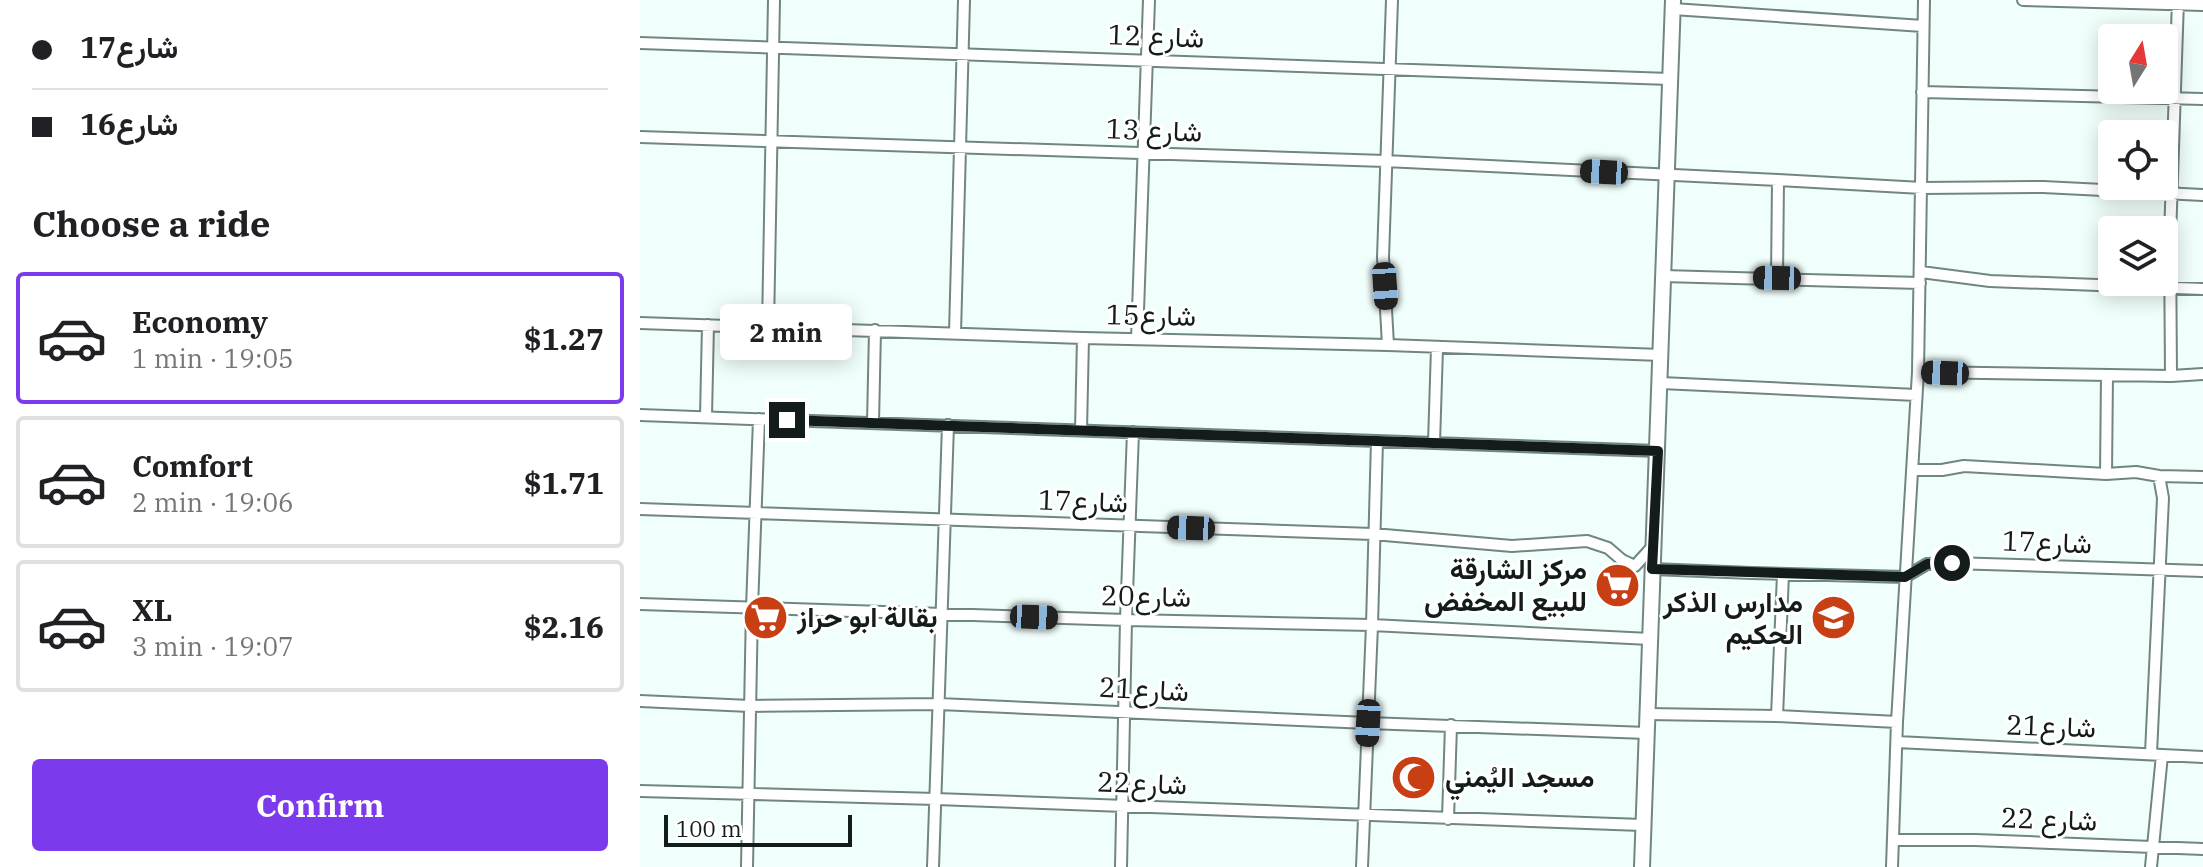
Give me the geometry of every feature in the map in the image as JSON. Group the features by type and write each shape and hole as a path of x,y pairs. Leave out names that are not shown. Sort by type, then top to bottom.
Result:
{"street":[{"path":"768,327 774,0"},
{"path":"955,333 964,0"},
{"path":"1137,339 1149,0"},
{"path":"1388,345 1383,257 1392,0"},
{"path":"1892,867 1897,722 1918,372 1924,0"},
{"path":"2023,0 2203,5"},
{"path":"2177,24 2178,2"},
{"path":"1642,867 1673,4 1923,26"},
{"name":"شارع 12","path":"640,43 1670,79"},
{"path":"1922,92 2098,96"},
{"path":"2178,98 2203,99"},
{"name":"شارع 13","path":"640,137 1385,161 1922,188 2098,190"},
{"path":"1777,278 1778,180"},
{"name":"شارع 13","path":"2178,193 2203,195"},
{"path":"1663,276 1920,277 2098,285"},
{"path":"2178,288 2203,289"},
{"path":"2170,296 2171,376"},
{"name":"شارع15","path":"640,323 1661,355"},
{"path":"706,416 708,325"},
{"path":"873,423 875,330"},
{"path":"1081,430 1083,338"},
{"path":"1434,443 1437,348"},
{"path":"1918,372 2203,374"},
{"path":"2106,474 2107,375"},
{"path":"1661,383 1916,395"},
{"path":"640,415 1658,451"},
{"path":"747,867 759,419"},
{"path":"933,867 948,425"},
{"path":"1121,867 1133,432"},
{"path":"1362,867 1377,441"},
{"path":"1912,470 1964,466 2203,477"},
{"path":"2151,867 2163,498 2159,476"},
{"name":"شارع17","path":"640,509 1373,534 1512,546 1587,541 1608,548 1635,566 1653,546"},
{"name":"شارع17","path":"1652,569 1905,577 1927,564 1952,563 2203,571"},
{"path":"1777,716 1783,574"},
{"name":"شارع20","path":"640,604 1372,625 1650,639"},
{"name":"شارع21","path":"640,701 750,706 939,704 1647,733"},
{"path":"1647,714 1897,722"},
{"path":"1448,819 1451,725"},
{"name":"شارع21","path":"1897,742 2203,757"},
{"name":"شارع22","path":"640,791 1642,825"},
{"name":"شارع 22","path":"1893,840 2203,849"}],"place":[{"name":"مركز الشارقة للبيع المخفض","path":"1618,585"},
{"name":"بقالة ابو حراز","path":"766,617"},
{"name":"مدارس الذكر الحكيم","path":"1834,618"},
{"name":"مسجد اليُمني","path":"1414,777"}],"route":[{"path":"787,420 1658,451 1652,569 1905,577 1927,564 1952,563"}]}
